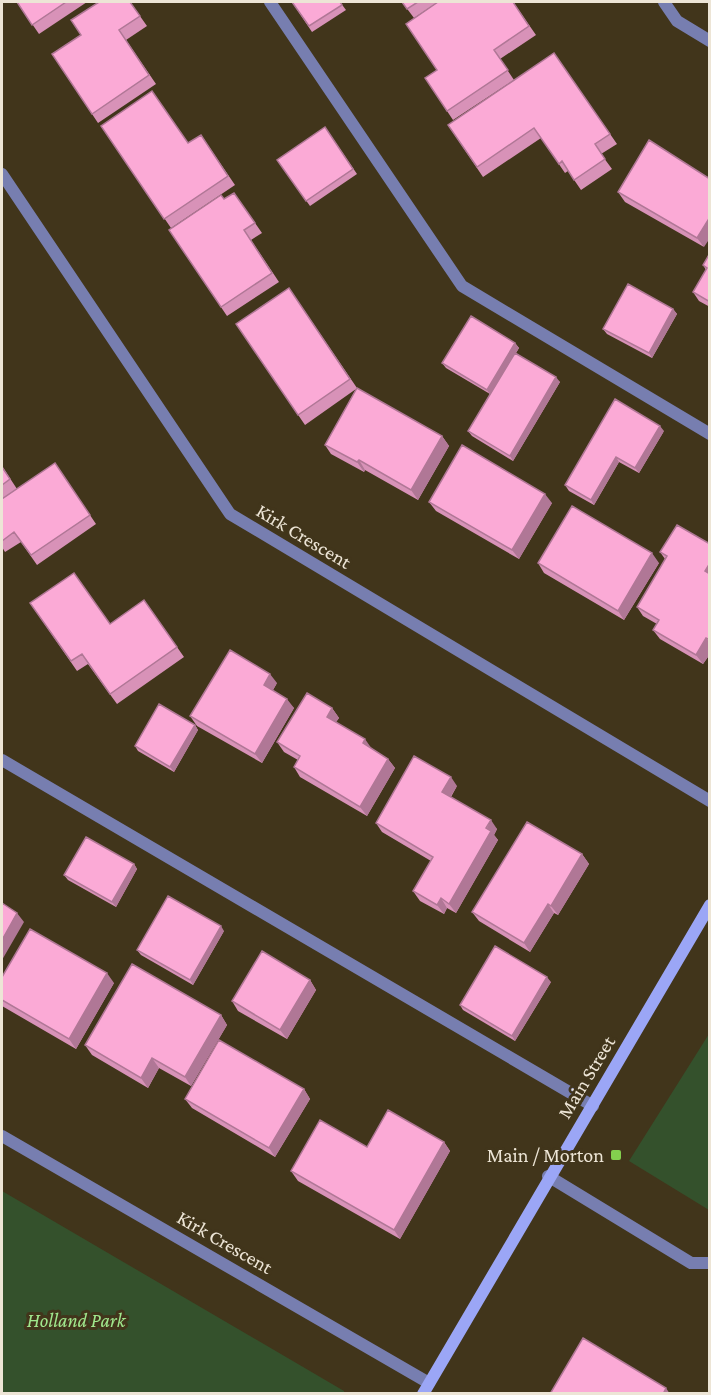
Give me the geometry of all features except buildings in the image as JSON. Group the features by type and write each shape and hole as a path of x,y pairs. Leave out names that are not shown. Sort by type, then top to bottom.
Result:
{"street":[{"path":"270,2 462,285 710,434"},
{"path":"664,2 676,21 710,41"},
{"name":"Kirk Crescent","path":"2,174 230,514 710,801"},
{"path":"2,760 593,1106"},
{"name":"Main Street","path":"426,1388 548,1176 593,1106 710,905"},
{"name":"Kirk Crescent","path":"2,1136 426,1388"},
{"path":"548,1176 691,1263 710,1263"}],"green space":[{"path":"709,1034 709,1210 629,1161"},
{"name":"Holland Park","path":"2,1191 344,1391 344,1393 2,1393"}],"place":[{"name":"Main / Morton","path":"616,1155"}]}
